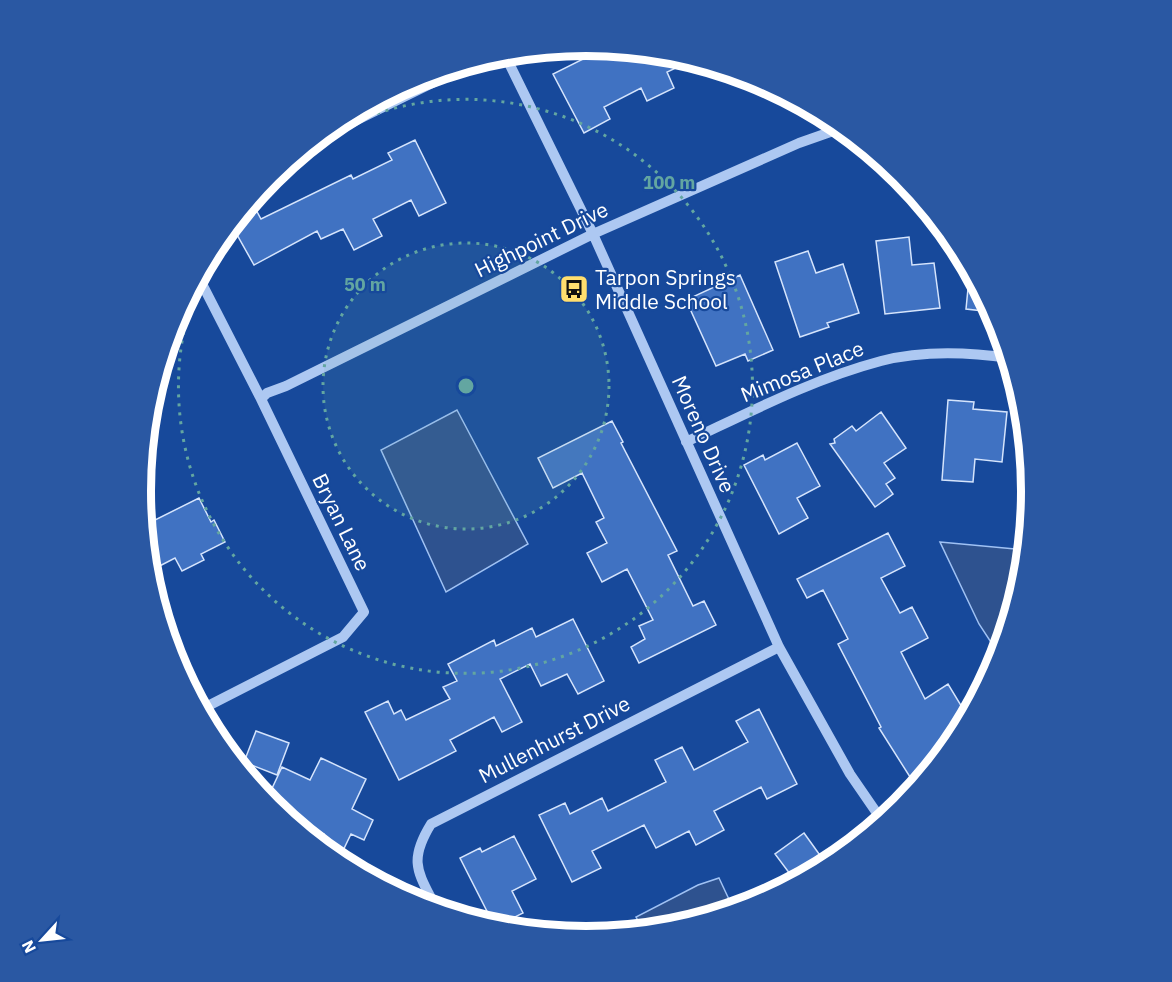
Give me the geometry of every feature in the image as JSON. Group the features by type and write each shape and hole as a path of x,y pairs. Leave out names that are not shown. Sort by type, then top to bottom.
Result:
{"street":[{"name":"Moreno Drive","path":"509,63 593,234 779,647 850,774 877,814"},
{"path":"364,116 423,88"},
{"name":"Highpoint Drive","path":"261,399 267,393 286,386 593,234 799,142 832,131"},
{"name":"Bryan Lane","path":"202,285 261,399 364,612 343,637 207,706"},
{"name":"Mimosa Place","path":"686,442 810,384 883,361 918,355 964,353 1000,357"},
{"name":"Mullenhurst Drive","path":"431,897 417,868 420,842 431,824 779,647"}],"water":[{"path":"457,410 528,544 446,592 381,450"},
{"path":"940,542 1018,549 1007,604 993,645 979,624"},
{"path":"719,878 730,902 699,912 640,923 636,917 698,885"}],"building":[{"path":"589,56 643,59 680,66 667,72 674,88 647,101 641,88 604,107 610,119 584,133 553,74"},
{"path":"415,140 446,203 419,216 411,200 373,219 382,236 354,250 343,229 321,239 317,231 254,265 236,232 255,208 261,219 351,175 353,179 392,160 388,153"},
{"path":"909,237 912,265 934,263 940,308 885,314 876,241"},
{"path":"808,251 816,273 843,264 859,313 827,323 829,327 800,337 775,262"},
{"path":"740,275 773,350 748,361 745,354 716,366 686,300"},
{"path":"969,283 982,311 966,309"},
{"path":"948,400 974,402 973,409 1007,412 1002,462 975,459 973,482 942,480"},
{"path":"881,412 906,448 884,463 895,478 886,484 893,494 875,507 830,444 835,443 834,439 852,426 856,431"},
{"path":"612,421 677,551 668,555 693,606 704,601 716,625 639,663 631,647 645,639 639,626 653,620 627,569 602,582 587,553 607,543 596,522 604,518 582,473 553,488 538,458"},
{"path":"797,443 820,486 797,498 808,518 779,534 744,465 763,455 765,460"},
{"path":"199,498 211,522 214,520 225,542 201,554 204,560 182,571 175,558 157,567 151,522"},
{"path":"888,533 905,566 881,578 900,613 912,607 928,638 901,652 925,699 948,684 963,709 932,756 912,780 879,728 881,727 838,644 848,639 823,590 807,598 797,579"},
{"path":"573,619 604,681 578,694 567,674 541,686 530,664 500,679 522,722 502,732 494,717 450,740 456,751 399,780 365,712 388,701 394,714 401,710 406,720 450,699 443,687 457,681 448,664 494,640 496,646 532,628 536,637"},
{"path":"759,709 797,784 767,799 761,787 714,811 724,830 696,845 689,831 656,848 644,825 592,851 601,868 572,882 539,815 565,803 570,814 602,798 608,811 666,782 655,760 682,747 694,770 748,742 736,721"},
{"path":"256,731 289,743 277,775 244,761"},
{"path":"321,758 366,779 352,809 373,820 364,840 351,834 342,852 322,838 324,834 309,827 271,791 282,767 310,780"},
{"path":"804,833 821,857 791,875 775,854"},
{"path":"514,836 536,879 512,891 523,913 510,920 489,915 460,858 480,848 482,852"}],"place":[{"name":"Tarpon Springs Middle School","path":"574,289"}]}
